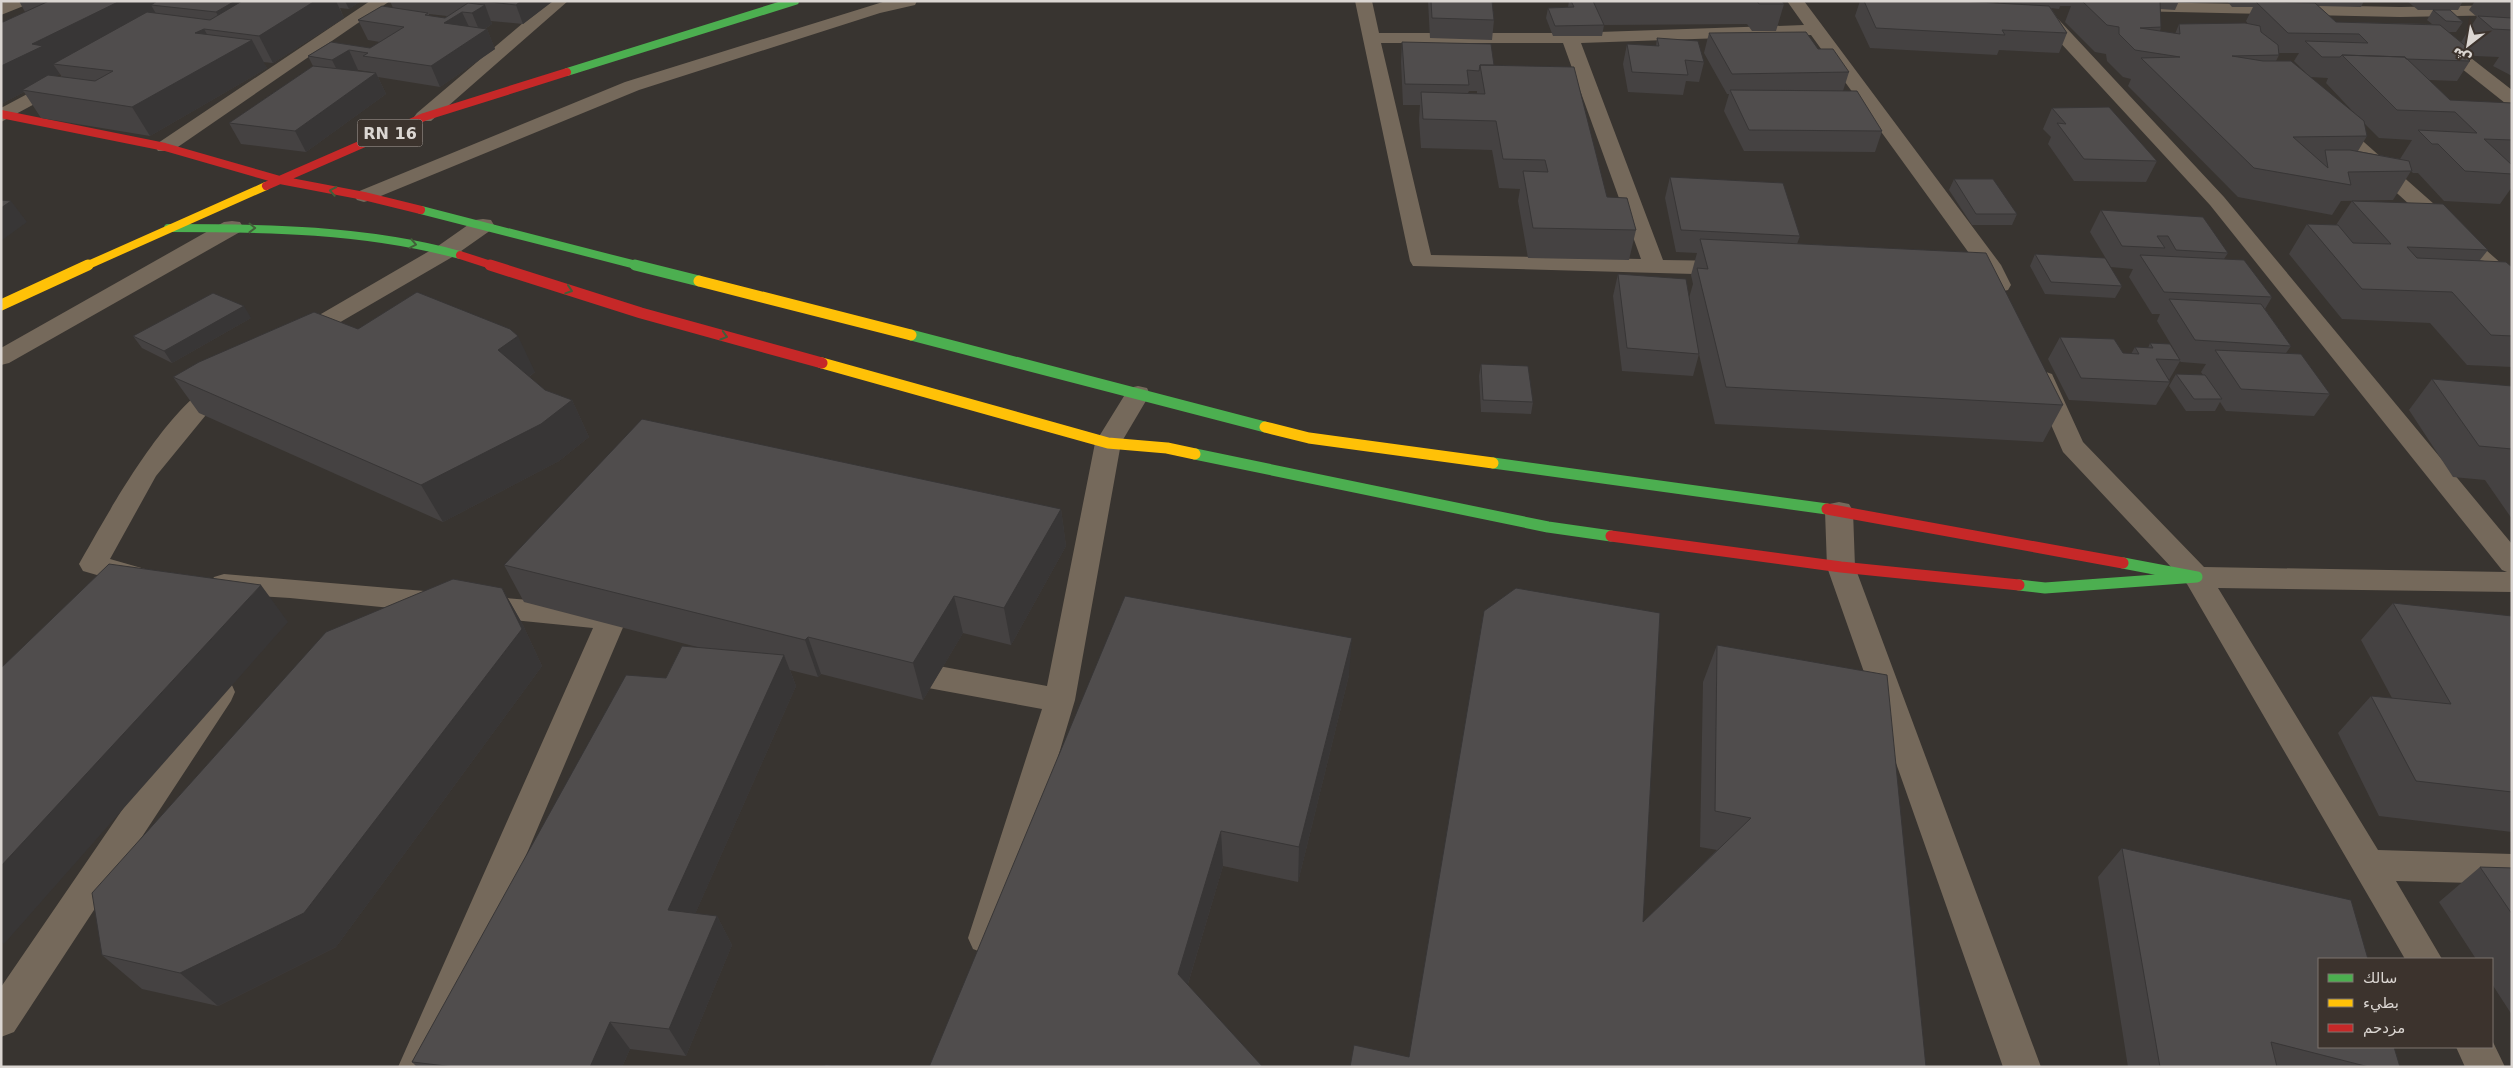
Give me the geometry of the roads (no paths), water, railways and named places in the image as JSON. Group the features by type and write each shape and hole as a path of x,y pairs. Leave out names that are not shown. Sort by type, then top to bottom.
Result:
{"street":[{"path":"1,10 20,1"},
{"path":"165,147 382,1"},
{"path":"424,117 560,1"},
{"name":"RN 16","path":"3,304 168,228 360,147 424,117 795,1"},
{"path":"364,196 632,86 875,9 908,1"},
{"path":"1363,1 1373,38 1421,262 1754,268"},
{"path":"1795,1 1994,270 2009,305"},
{"path":"2385,1 2512,98"},
{"path":"2038,5 2218,201 2512,563"},
{"path":"2199,5 2225,28"},
{"path":"2124,7 2199,5 2400,12 2512,10"},
{"path":"1373,38 1570,38 1817,30"},
{"path":"1570,38 1655,267"},
{"path":"2,115 78,72"},
{"path":"2321,114 2512,285"},
{"path":"2,115 165,147 280,180 364,196 483,225 1309,438 1839,510 2197,577"},
{"path":"277,350 446,250 483,225"},
{"path":"168,228 232,227 353,232 446,250 641,312 1108,443 1167,448 1548,527 1841,567 2045,588 2197,577 2512,582"},
{"path":"1,358 232,227"},
{"path":"1964,269 1994,270"},
{"path":"2033,358 2072,446 2197,577 2423,958"},
{"path":"160,581 93,564 146,471 201,404 246,371"},
{"path":"978,963 1060,700 1108,443 1138,394"},
{"path":"1839,510 1841,567 2022,1067"},
{"path":"105,595 124,573"},
{"path":"200,583 282,601 627,621 417,1067"},
{"path":"875,666 1060,700"},
{"path":"1,1019 234,671"},
{"path":"2369,865 2512,869"},
{"path":"2476,1048 2486,1067"}]}
